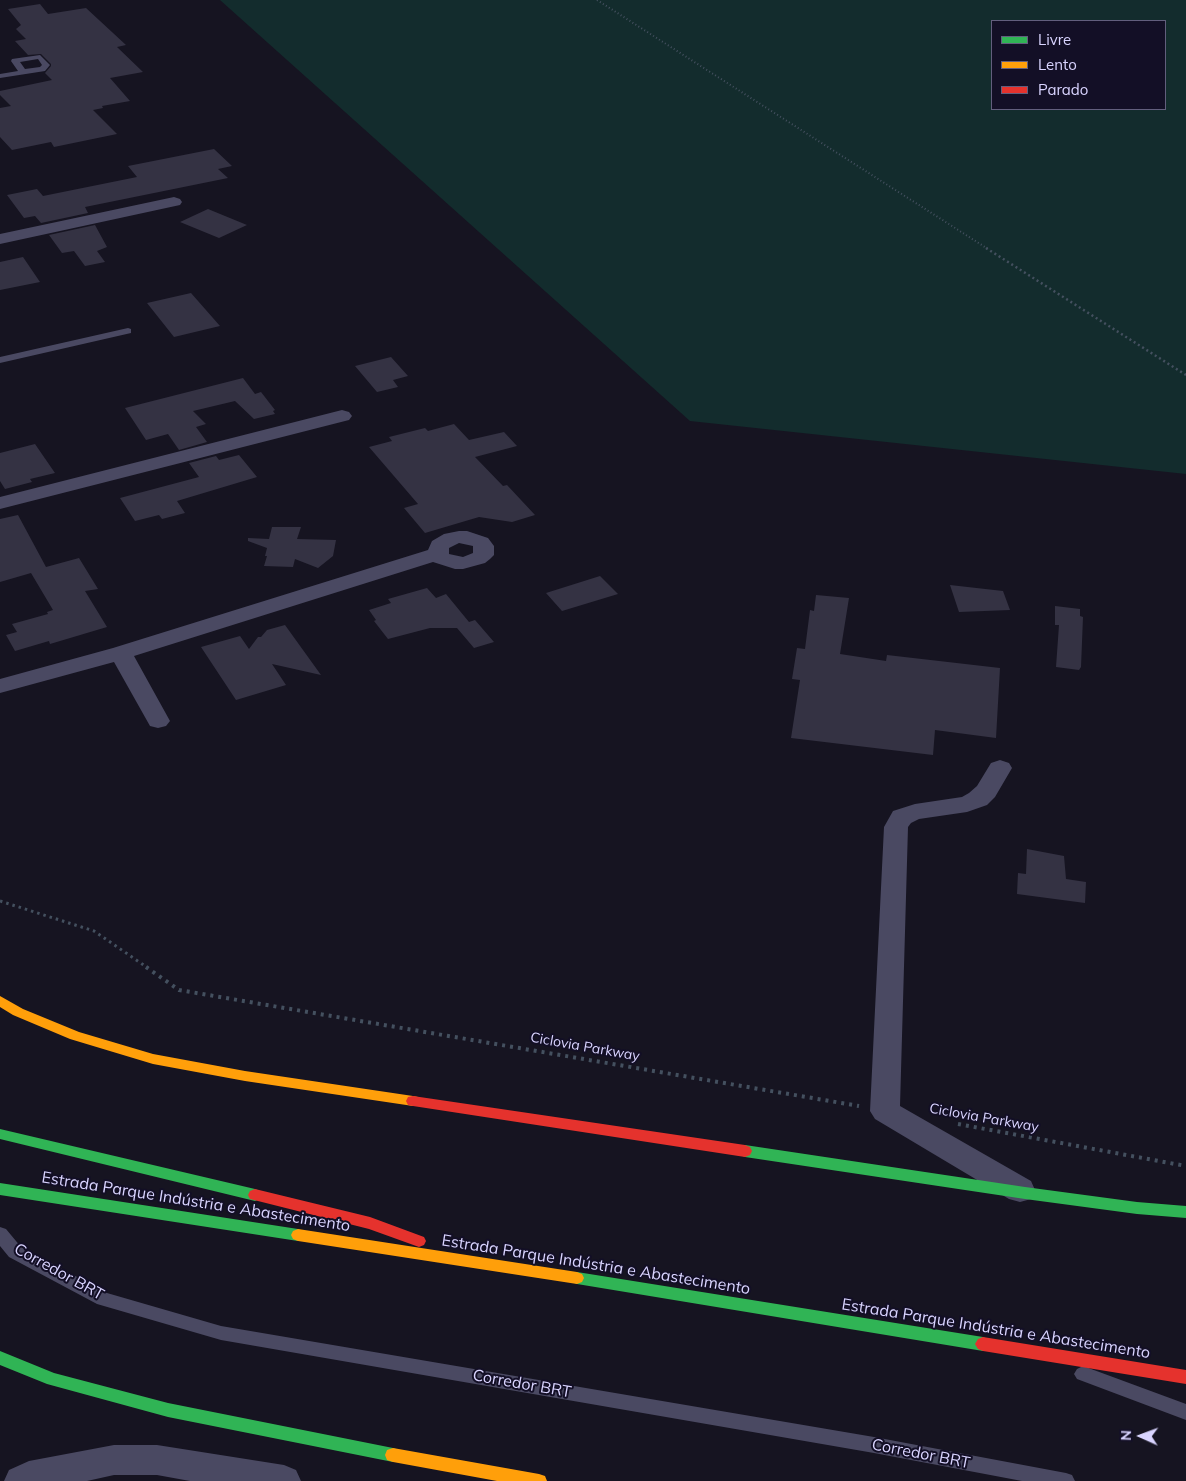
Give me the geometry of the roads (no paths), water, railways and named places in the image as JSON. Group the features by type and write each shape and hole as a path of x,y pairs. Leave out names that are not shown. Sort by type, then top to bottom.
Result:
{"main road":[{"path":"0,1001 18,1012 75,1036 154,1058 245,1076 1026,1194 1137,1208 1186,1212"},
{"path":"0,1134 83,1155 243,1190 361,1221 482,1263"},
{"name":"Estrada Parque Indústria e Abastecimento","path":"0,1189 482,1263 1186,1376"},
{"path":"1137,1208 1179,1224"},
{"path":"0,1358 53,1379 168,1410 306,1439 539,1481"}],"street":[{"path":"0,239 174,202"},
{"path":"0,503 342,416"},
{"path":"0,686 121,652 438,554"},
{"path":"121,652 158,721"},
{"path":"1000,768 986,791 978,799 967,804 915,812 902,817 896,827 885,1111 1026,1194"},
{"path":"21,1481 29,1477 114,1460 157,1460 284,1481"}],"lane":[{"path":"0,76 23,72"},
{"path":"0,360 128,331"},
{"name":"Corredor BRT","path":"0,1234 15,1252 103,1299 221,1333 874,1445 1066,1481"},
{"path":"1013,1348 1186,1412"}]}
